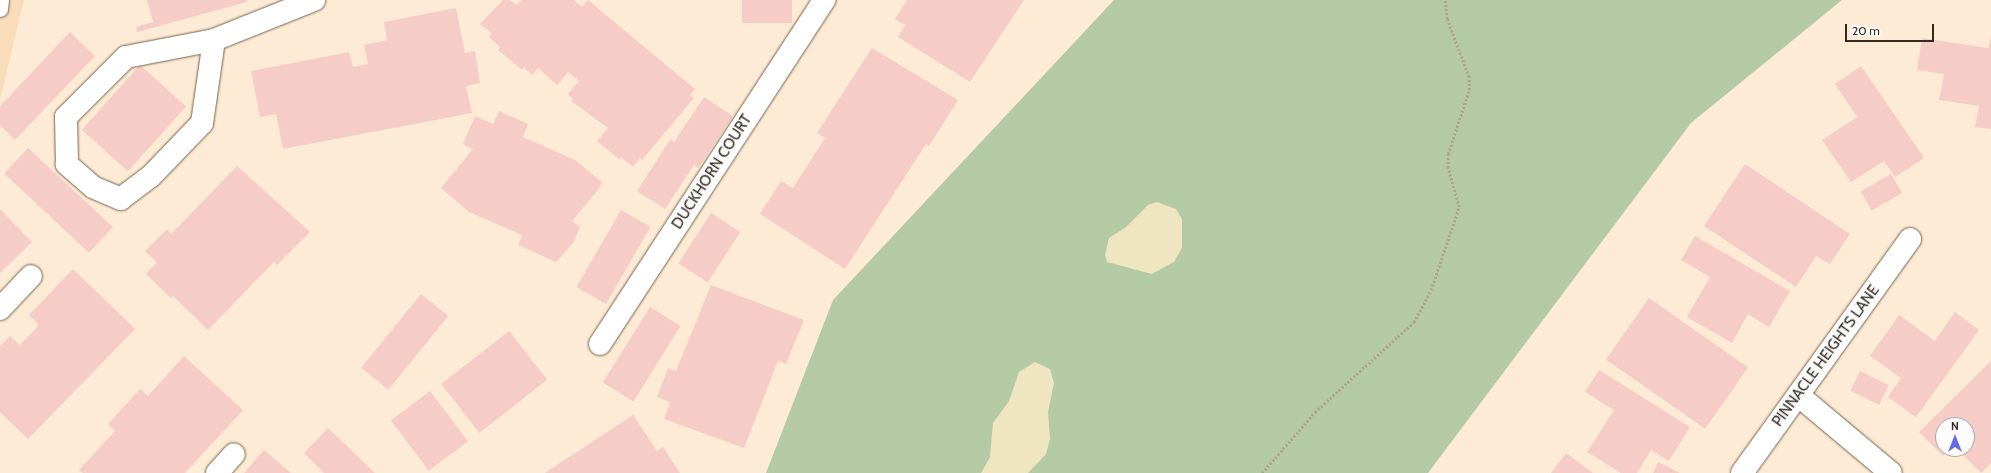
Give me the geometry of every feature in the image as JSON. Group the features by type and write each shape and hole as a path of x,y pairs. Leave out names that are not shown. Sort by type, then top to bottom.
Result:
{"street":[{"path":"214,40 202,123 152,176 121,199 93,187 67,164 66,117 126,58 214,40 314,0"},
{"name":"DUCKHORN COURT","path":"600,344 824,0"},
{"name":"PINNACLE HEIGHTS LANE","path":"1742,473 1910,239"},
{"path":"0,309 31,276"},
{"path":"1798,394 1891,473"},
{"path":"217,473 234,454"}],"lane":[{"path":"0,9 1,0"}],"path":[{"path":"1262,473 1315,412 1414,322 1431,290 1459,207 1448,168 1448,154 1469,90 1469,77 1447,19 1445,0"}],"shaded area":[{"path":"0,0 24,0 0,100"}],"green space":[{"path":"1114,0 1842,0 1691,123 1428,473 766,473 833,300"}],"sand":[{"path":"1157,202 1176,209 1182,219 1182,248 1174,262 1152,274 1107,262 1105,255 1109,238 1126,227 1148,205"},
{"path":"1035,362 1050,369 1054,383 1048,412 1050,439 1046,454 1028,473 981,473 990,457 993,423 1009,401 1019,372"}],"building":[{"path":"147,0 246,0 247,2 137,32 136,27 153,22"},
{"path":"503,0 510,0 517,5 521,0 574,0 582,7 588,0 695,89 690,95 694,98 642,160 640,158 633,167 621,157 620,160 597,141 608,128 571,101 573,99 568,94 579,81 568,72 557,85 538,68 532,75 524,67 522,70 498,50 500,47 489,37 492,33 480,24"},
{"path":"742,0 792,0 792,23 742,23"},
{"path":"907,0 1024,0 970,82 898,37 905,25 895,19"},
{"path":"456,8 465,53 475,51 480,83 466,86 472,113 283,149 276,114 260,117 251,71 349,52 353,67 368,64 364,45 387,40 384,22"},
{"path":"70,32 95,56 15,140 0,125 0,106"},
{"path":"1991,36 1991,129 1975,127 1979,106 1939,100 1944,74 1917,70 1922,38 1988,48"},
{"path":"872,48 958,100 929,146 926,144 845,269 760,214 781,181 793,188 825,138 817,133"},
{"path":"140,65 186,106 128,171 82,130"},
{"path":"1861,66 1924,158 1895,177 1884,161 1851,182 1822,140 1857,117 1835,84"},
{"path":"704,97 733,116 698,168 694,165 665,209 637,191 670,140 674,142"},
{"path":"499,111 528,124 523,137 575,160 602,182 598,190 572,221 580,227 573,243 556,262 518,245 522,235 469,212 441,188 473,149 463,144 475,116 493,124"},
{"path":"28,148 113,227 89,253 4,174"},
{"path":"1745,164 1850,234 1830,264 1816,256 1796,287 1704,226"},
{"path":"237,166 310,232 277,265 274,262 208,330 173,296 171,298 146,274 157,262 145,251 167,229 171,234"},
{"path":"1891,174 1902,193 1872,211 1861,192"},
{"path":"0,209 32,242 0,273"},
{"path":"621,210 650,227 606,304 576,287"},
{"path":"711,213 740,232 708,282 678,263"},
{"path":"1695,236 1790,291 1769,327 1748,314 1732,343 1687,317 1710,277 1681,260"},
{"path":"73,269 135,329 28,439 0,412 0,346 10,336 20,345 39,325 29,315"},
{"path":"711,285 804,320 786,364 778,361 744,448 664,419 670,402 657,397 668,368 676,371"},
{"path":"421,294 448,316 388,390 361,368"},
{"path":"1649,298 1748,367 1705,429 1606,359"},
{"path":"650,307 681,326 633,402 603,382"},
{"path":"1955,312 1979,330 1916,417 1888,397 1901,378 1870,356 1899,315 1935,341"},
{"path":"509,331 547,380 479,433 441,384"},
{"path":"184,356 243,410 185,473 83,473 79,470 115,431 108,424 140,389 148,396"},
{"path":"1991,361 1991,463 1981,473 1965,457 1975,457 1975,417 1935,417 1935,448 1919,432"},
{"path":"1599,370 1690,427 1669,461 1651,450 1637,473 1621,473 1587,452 1614,410 1585,392"},
{"path":"1860,371 1889,385 1879,405 1850,391"},
{"path":"430,391 468,441 429,471 391,420"},
{"path":"633,415 657,451 663,447 680,473 545,473"},
{"path":"328,428 375,473 324,473 304,453"},
{"path":"264,450 291,473 244,473"},
{"path":"1566,453 1593,473 1551,473"},
{"path":"1658,462 1680,473 1653,473"}]}
